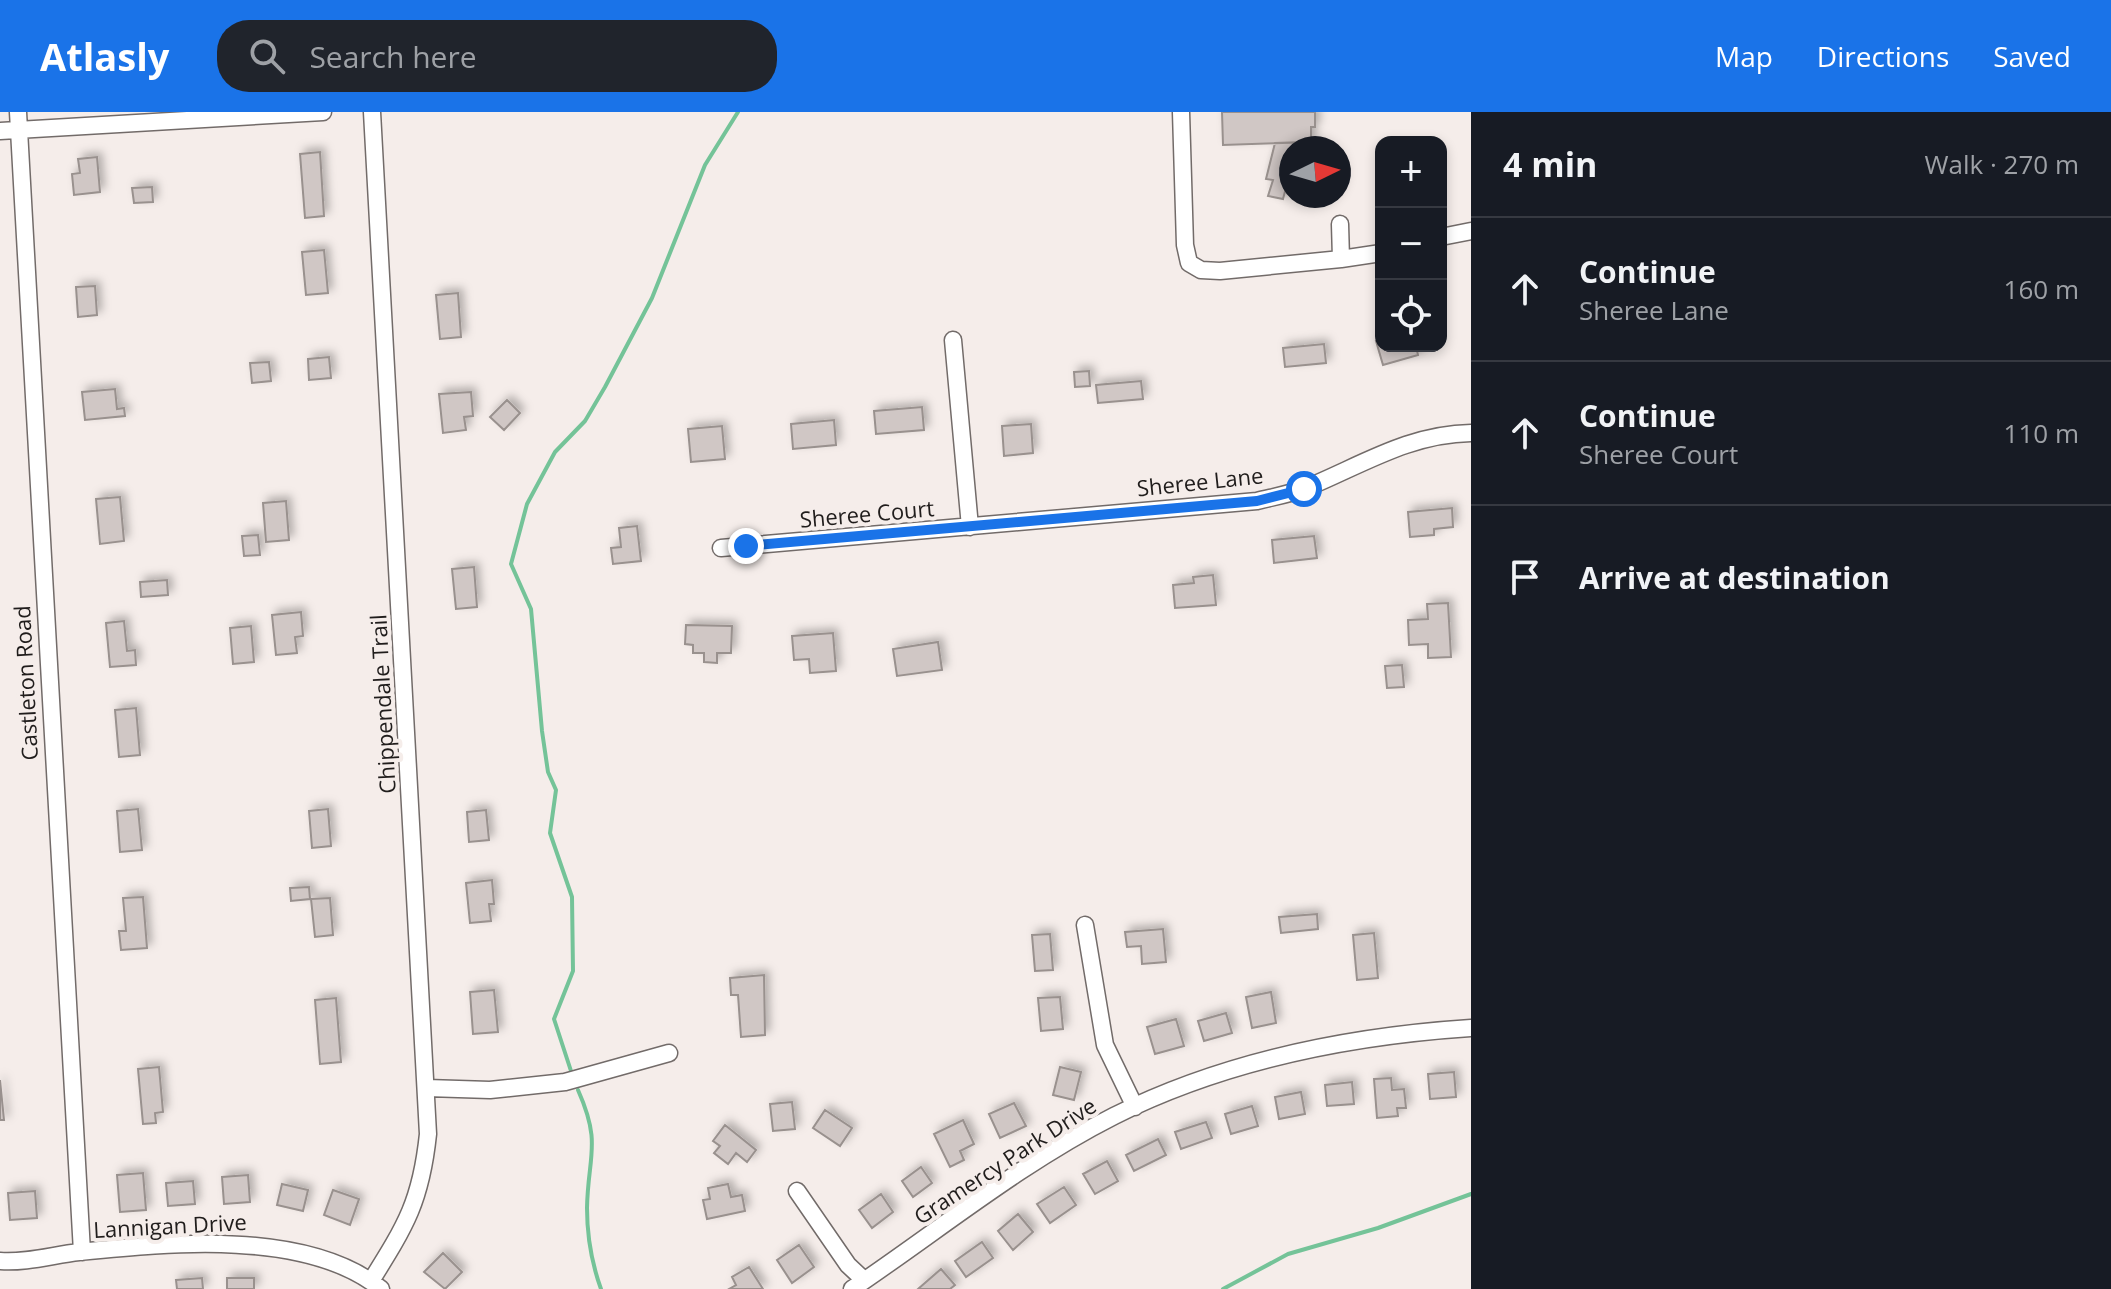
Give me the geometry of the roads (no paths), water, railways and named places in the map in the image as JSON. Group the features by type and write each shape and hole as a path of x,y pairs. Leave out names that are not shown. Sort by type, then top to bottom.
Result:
{"street":[{"name":"Castleton Road","path":"18,112 82,1252"},
{"path":"0,131 323,112"},
{"name":"Chippendale Trail","path":"372,112 428,1134 423,1183 376,1285"},
{"path":"1181,112 1185,245 1189,263 1201,270 1220,271 1375,254"},
{"path":"1340,224 1341,259"},
{"path":"1447,236 1471,231"},
{"path":"953,340 970,527"},
{"name":"Sheree Lane","path":"970,527 1257,501 1304,489 1384,450 1422,439 1471,433"},
{"name":"Sheree Court","path":"721,548 970,527"},
{"path":"1085,925 1105,1045 1135,1107"},
{"name":"Gramercy Park Drive","path":"858,1285 1013,1177 1068,1142 1135,1107 1219,1074 1316,1048 1413,1032 1471,1028"},
{"path":"427,1088 490,1090 565,1082 669,1053"},
{"path":"797,1191 848,1265 858,1285"},
{"name":"Lannigan Drive","path":"0,1261 82,1252 253,1243 300,1253 376,1285"}],"waterway":[{"path":"571,1071 554,1019 573,971 572,897 550,833 556,790 548,772 542,731 531,609 511,564 527,504 555,452 585,421 605,387 652,298 705,165 738,112"},
{"path":"578,1090 592,1137 587,1218 601,1289"},
{"path":"1223,1289 1288,1254 1378,1228 1471,1194"}]}
